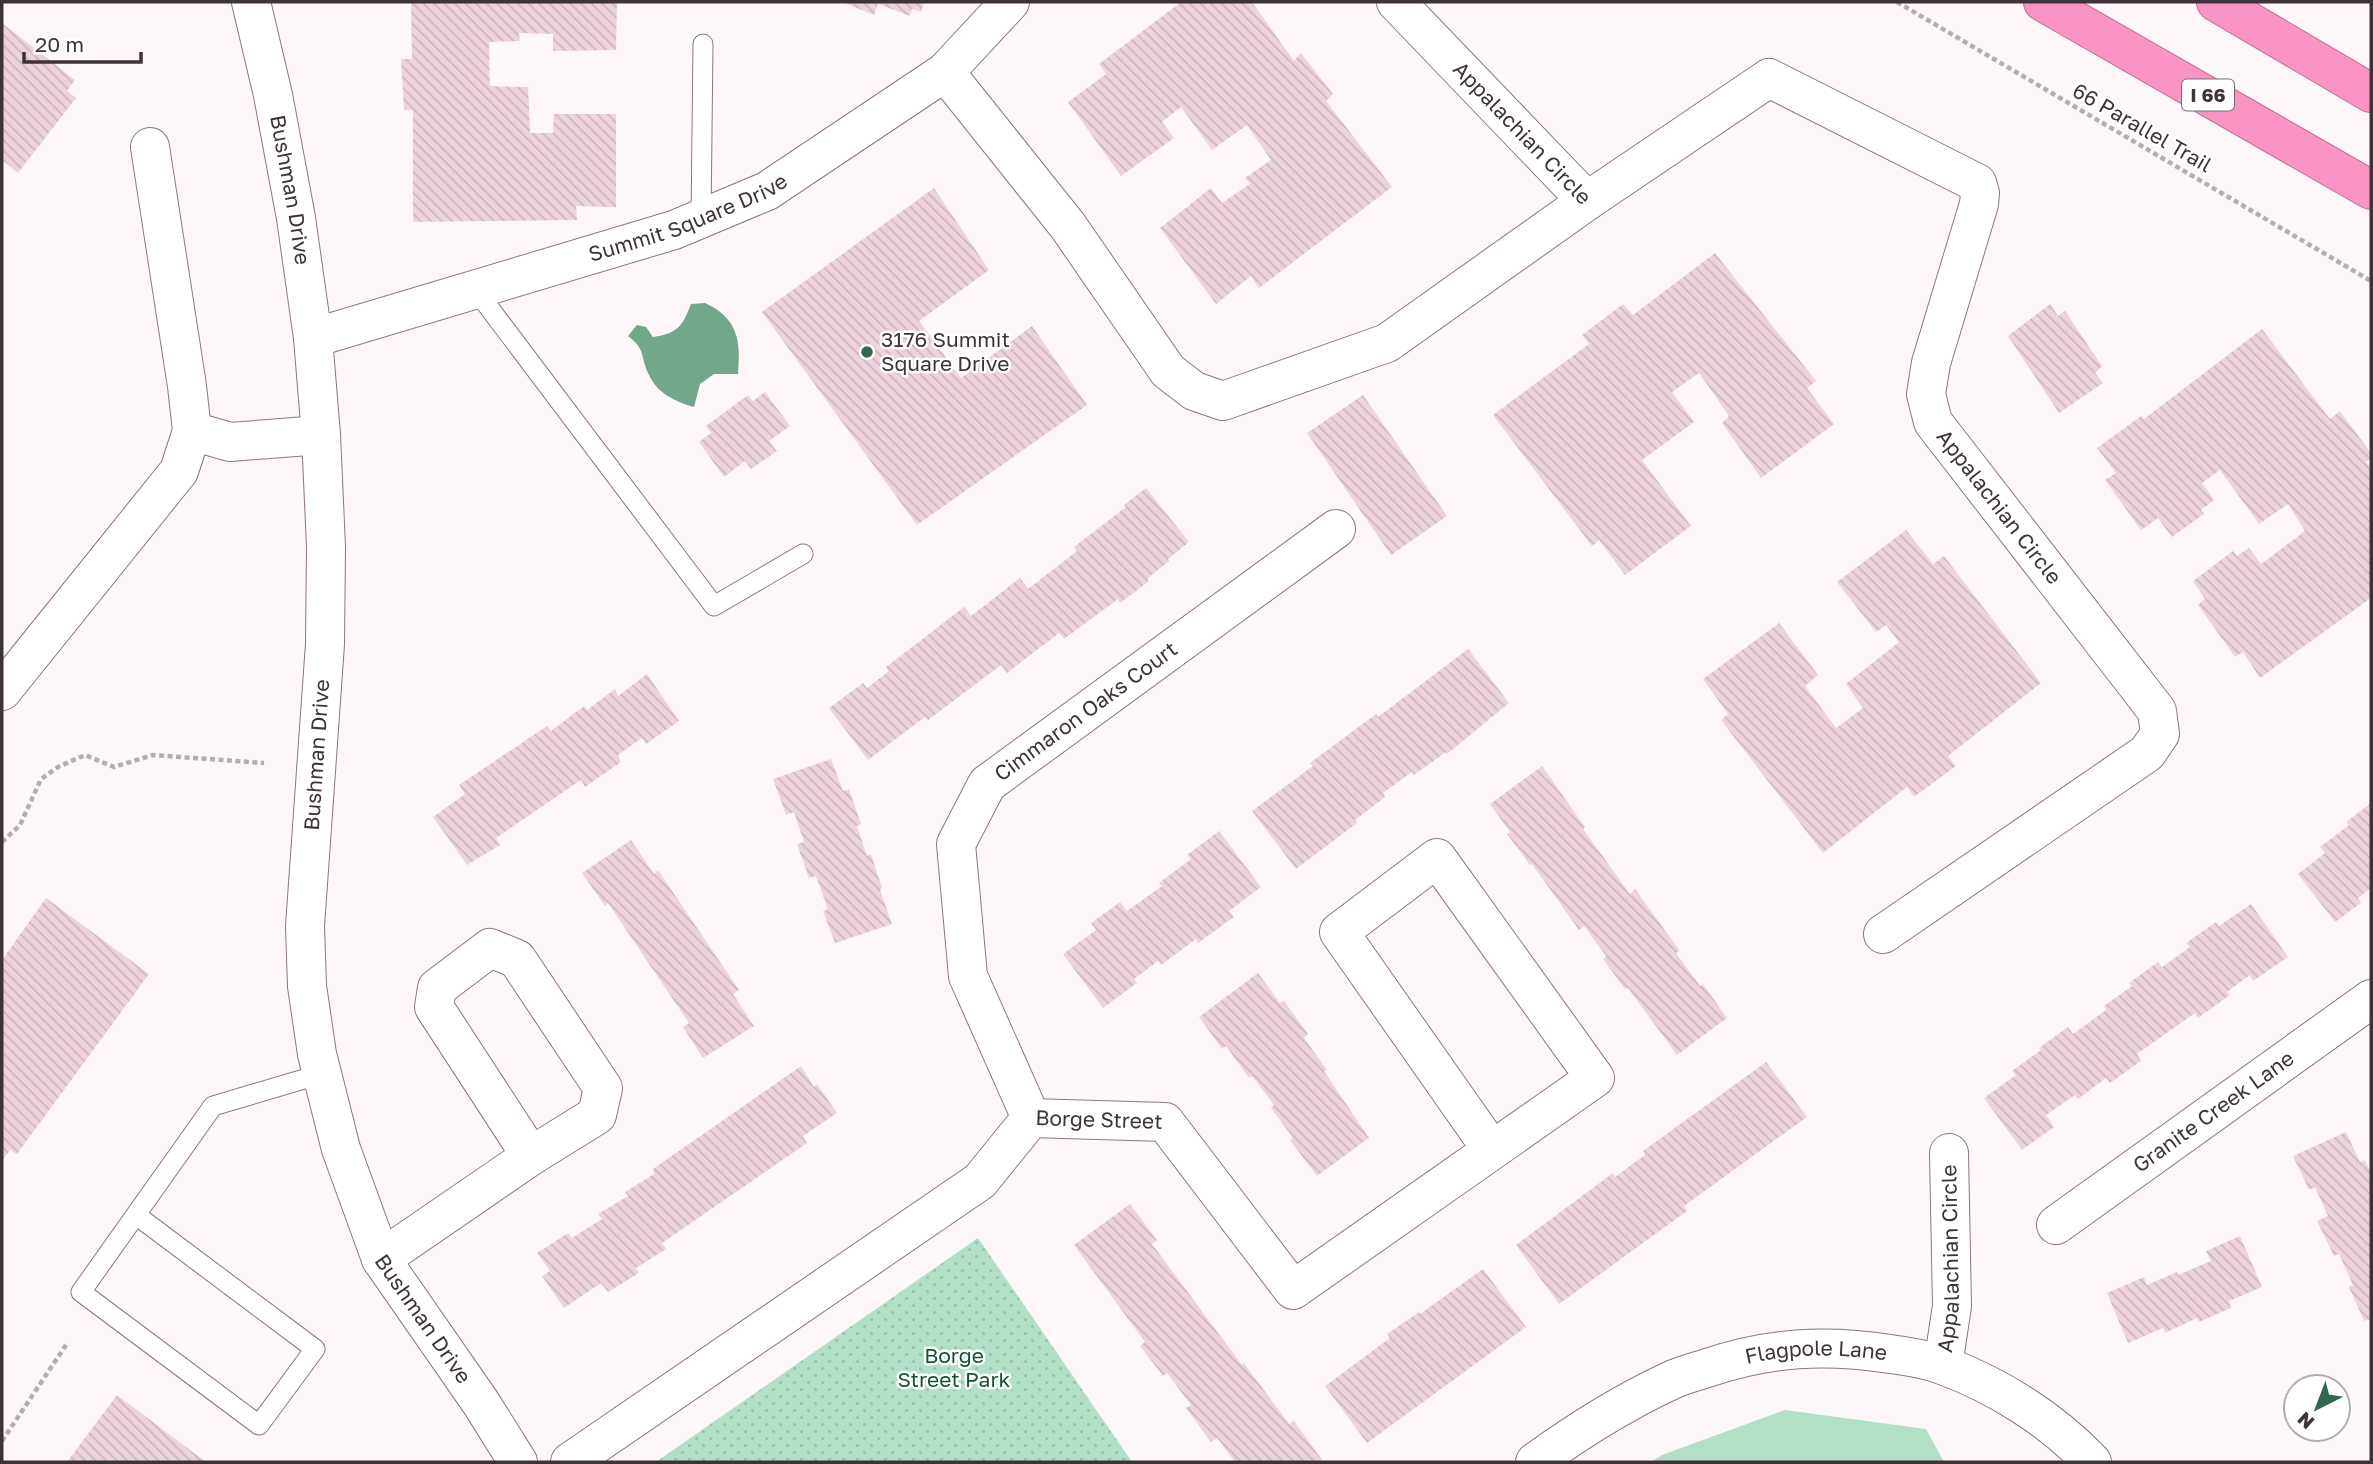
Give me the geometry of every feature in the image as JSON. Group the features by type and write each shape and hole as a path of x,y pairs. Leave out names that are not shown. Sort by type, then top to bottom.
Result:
{"highway":[{"name":"I 66","path":"2043,2 2371,190"},
{"path":"2216,2 2371,93"}],"street":[{"name":"Bushman Drive","path":"251,2 273,95 296,218 313,338 321,435 326,547 325,644 305,926 307,986 321,1074 341,1149 381,1259 481,1403 518,1462"},
{"name":"Summit Square Drive","path":"313,338 674,230 767,191 945,72 1010,2"},
{"name":"Appalachian Circle","path":"1396,2 1587,201 1769,78 1977,183 1979,204 1931,363 1926,394 1933,422 2157,711 2160,734 2147,753 1883,934"},
{"path":"945,72 1068,226 1168,371 1194,391 1223,401 1387,343 1587,201"},
{"path":"2,691 179,471 192,431 150,148"},
{"path":"192,431 230,442 321,435"},
{"name":"Cimmaron Oaks Court","path":"1031,1118 968,976 956,844 986,784 1336,529"},
{"name":"Borge Street","path":"570,1462 981,1181 1031,1118 1165,1122 1293,1290 1595,1078 1437,858 1339,932 1492,1150"},
{"path":"381,1259 531,1156 597,1115 603,1088 517,959 490,948 438,988 435,1007 531,1156"},
{"name":"Granite Creek Lane","path":"2056,1225 2371,999"},
{"name":"Appalachian Circle","path":"1943,1365 1952,1306 1949,1153"},
{"name":"Flagpole Lane","path":"1535,1462 1611,1412 1673,1379 1740,1357 1807,1347 1866,1350 1920,1358 1943,1365 2005,1394 2031,1410 2092,1462"}],"lane":[{"path":"701,219 703,44"},
{"path":"475,289 714,606 803,554"},
{"path":"136,1215 315,1349 259,1425 81,1292 213,1106 321,1074"}],"path":[{"name":"66 Parallel Trail","path":"1897,2 2371,281"},
{"path":"2,842 20,825 41,779 58,767 85,755 114,766 153,755 264,763"},
{"path":"2,1441 66,1345"}],"green space":[{"name":"Borge Street Park","path":"978,1238 1132,1462 656,1462"},
{"path":"1785,1410 1926,1429 1944,1462 1651,1462 1662,1455"}],"shaded area":[{"path":"705,303 731,323 738,341 738,374 714,374 700,384 694,407 674,399 657,387 646,369 640,349 628,336 637,325 646,327 653,337 674,331 682,323 691,304"}],"building":[{"path":"411,2 617,2 616,50 553,51 553,34 519,33 520,41 489,42 490,86 528,87 530,133 553,133 554,114 616,114 616,207 576,206 577,220 413,222 413,110 404,110 401,59 412,59"},
{"path":"842,2 924,2 921,12 912,9 910,16 878,4 874,15"},
{"path":"1181,2 1252,2 1294,61 1301,53 1333,94 1326,101 1392,187 1259,288 1251,276 1216,304 1160,228 1211,188 1222,203 1250,184 1245,178 1271,160 1247,125 1212,150 1181,107 1162,122 1174,138 1121,176 1068,102 1106,74 1099,64"},
{"path":"2,23 75,80 67,91 76,98 18,173 2,160"},
{"name":"3176 Summit Square Drive","path":"934,188 989,270 919,321 961,378 1032,326 1087,405 917,525 762,312"},
{"path":"1715,253 1816,381 1807,388 1834,424 1761,478 1722,423 1729,416 1699,373 1672,392 1694,422 1642,460 1691,526 1625,575 1599,540 1592,546 1493,415 1589,344 1582,335 1623,304 1633,315"},
{"path":"2050,304 2058,316 2065,311 2102,366 2095,373 2103,383 2059,413 2008,336"},
{"path":"2262,329 2330,419 2340,411 2371,453 2371,458 2366,462 2371,468 2371,598 2260,678 2243,652 2235,657 2198,605 2205,599 2193,581 2233,551 2237,556 2249,548 2261,564 2305,531 2288,504 2259,524 2220,470 2202,483 2214,500 2201,510 2204,514 2172,537 2158,518 2141,530 2105,480 2116,473 2097,448 2141,416 2144,419"},
{"path":"765,392 790,426 769,441 777,451 751,469 745,461 724,477 699,442 711,433 706,426 748,395 753,401"},
{"path":"1363,395 1447,516 1391,555 1307,433"},
{"path":"1146,488 1189,542 1148,578 1148,582 1120,603 1118,599 1064,639 1059,633 1007,673 1001,665 928,720 925,717 868,760 829,708 863,683 867,688 889,671 886,667 964,607 971,616 1020,578 1028,589 1077,551 1074,547"},
{"path":"1906,530 1933,564 1944,556 2041,683 1948,756 1956,766 1914,797 1907,787 1823,853 1721,720 1728,714 1703,679 1779,623 1818,675 1805,686 1836,728 1863,708 1846,684 1899,642 1886,625 1876,632 1837,582"},
{"path":"1468,649 1509,703 1447,754 1446,752 1414,775 1412,772 1383,793 1385,797 1355,820 1357,823 1296,869 1252,811 1313,766 1310,763 1376,714 1378,717"},
{"path":"647,674 679,721 646,744 642,738 618,755 621,762 585,787 581,780 496,838 500,845 467,865 433,817 465,794 459,785 547,726 551,731 584,706 587,710 615,689 618,696"},
{"path":"831,759 843,791 849,789 861,824 857,826 867,856 871,854 892,924 835,943 823,911 828,909 816,876 809,878 797,844 804,842 794,812 786,815 773,779"},
{"path":"1542,766 1630,894 1635,889 1680,951 1676,953 1700,986 1703,984 1727,1018 1677,1055 1603,959 1606,956 1584,926 1579,930 1532,864 1530,865 1507,834 1510,832 1490,804"},
{"path":"2371,803 2371,888 2358,898 2361,903 2335,922 2298,874 2325,853 2320,847 2349,825 2346,822"},
{"path":"1219,831 1261,887 1229,911 1234,917 1198,943 1196,939 1161,965 1158,961 1134,979 1137,983 1103,1008 1063,954 1096,930 1091,923 1120,902 1127,911 1162,886 1159,883 1191,859 1187,855"},
{"path":"631,840 654,874 658,870 739,990 733,994 754,1026 703,1058 683,1027 689,1023 608,903 605,906 582,873"},
{"path":"46,898 149,974 17,1154 10,1150 2,1161 2,960"},
{"path":"2251,904 2288,957 2253,981 2250,975 2227,992 2230,995 2198,1018 2195,1013 2137,1054 2141,1061 2110,1083 2106,1078 2078,1099 2075,1095 2046,1115 2054,1127 2022,1150 1984,1098 2016,1075 2012,1071 2041,1050 2039,1048 2068,1027 2073,1034 2106,1010 2104,1006 2132,986 2129,983 2158,962 2162,967 2190,947 2186,943 2216,922 2219,926"},
{"path":"1258,973 1280,1003 1284,1001 1308,1034 1304,1038 1369,1138 1317,1176 1290,1140 1293,1138 1271,1108 1274,1105 1252,1076 1249,1078 1226,1046 1222,1049 1199,1017"},
{"path":"1766,1062 1807,1117 1684,1206 1687,1211 1559,1304 1516,1245 1613,1173 1615,1177 1645,1155 1643,1151"},
{"path":"801,1066 814,1087 817,1084 837,1113 803,1136 807,1143 662,1243 666,1249 636,1268 639,1273 608,1292 601,1283 564,1308 542,1276 550,1271 537,1253 568,1233 572,1238 602,1219 598,1214 628,1196 625,1192 654,1174 653,1169"},
{"path":"2346,1132 2360,1162 2365,1160 2371,1173 2371,1319 2364,1321 2349,1287 2353,1285 2339,1254 2334,1256 2317,1221 2328,1216 2315,1187 2309,1190 2293,1156"},
{"path":"1130,1204 1157,1240 1152,1244 1242,1365 1244,1363 1289,1424 1294,1421 1322,1460 1235,1462 1217,1438 1211,1442 1186,1408 1191,1405 1167,1373 1163,1376 1140,1346 1145,1342 1074,1245"},
{"path":"2240,1236 2262,1287 2229,1301 2231,1308 2199,1322 2197,1318 2165,1333 2163,1328 2128,1343 2107,1293 2144,1277 2147,1285 2211,1261 2206,1251"},
{"path":"1483,1269 1526,1327 1367,1443 1325,1386 1390,1338 1387,1334"},
{"path":"117,1395 206,1462 67,1462"}],"place":[{"name":"3176 Summit Square Drive","path":"867,352"}]}
